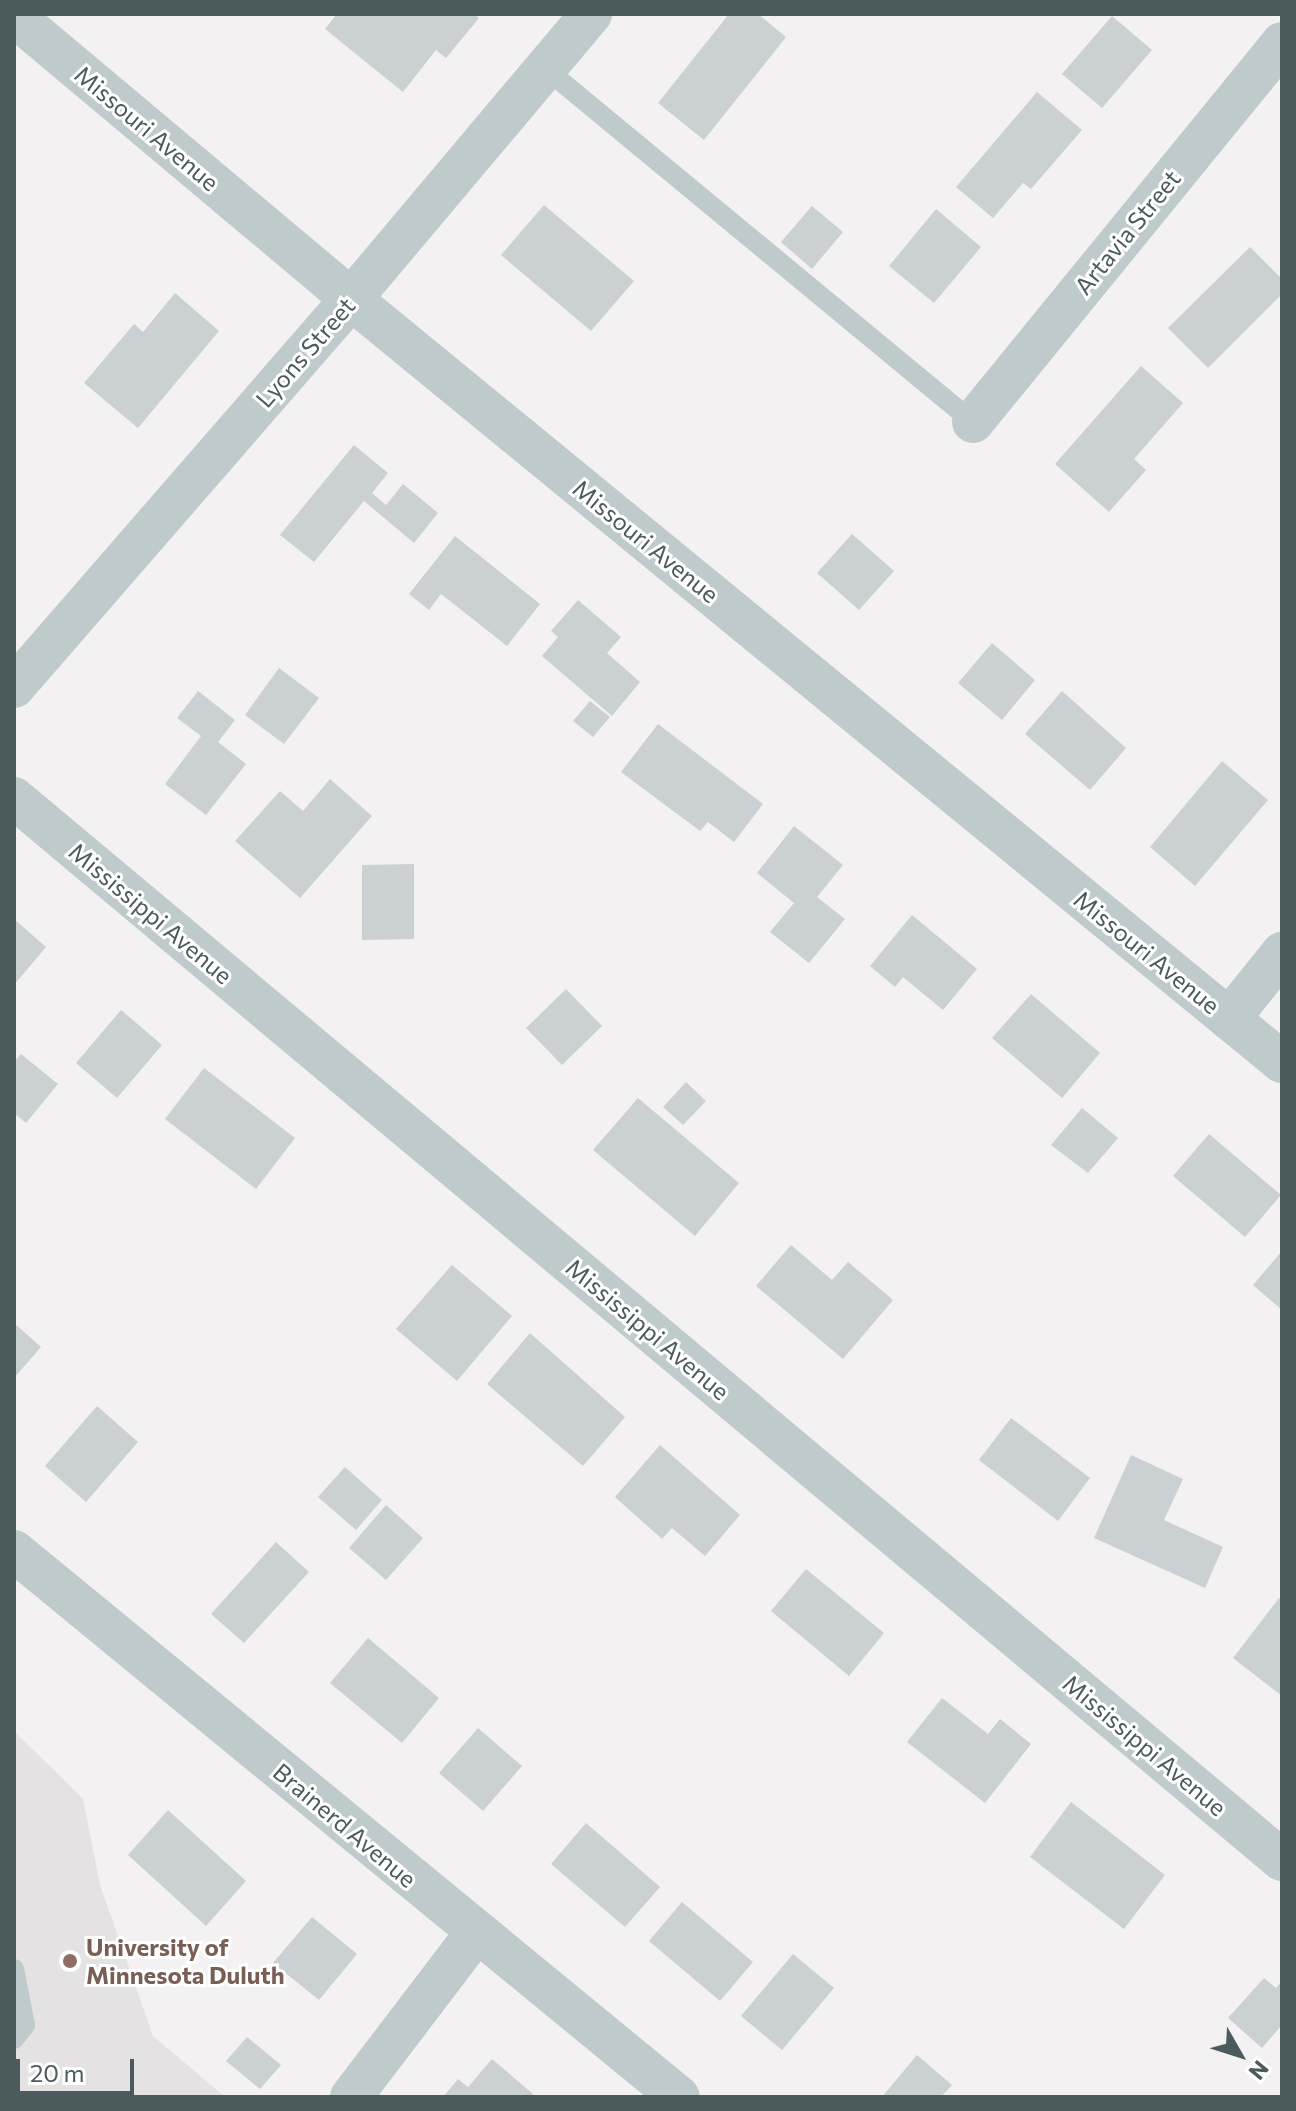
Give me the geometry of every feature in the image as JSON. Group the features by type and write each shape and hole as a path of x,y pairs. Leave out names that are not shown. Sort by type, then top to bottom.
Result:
{"street":[{"name":"Lyons Street","path":"14,687 351,299 591,14"},
{"name":"Missouri Avenue","path":"14,16 351,299 1282,1062"},
{"name":"Artavia Street","path":"973,422 1282,43"},
{"name":"Mississippi Avenue","path":"14,798 1282,1860"},
{"path":"1229,1019 1282,953"},
{"name":"Brainerd Avenue","path":"14,1551 679,2097"},
{"path":"351,2097 476,1933"}],"lane":[{"path":"546,69 973,422"},
{"path":"14,1969 25,2025 14,2039"}],"shaded area":[{"name":"University of Minnesota Duluth","path":"14,1731 83,1799 100,1885 153,2036 225,2097 14,2097"}],"building":[{"path":"337,14 474,14 479,18 446,58 436,50 403,92 325,29"},
{"path":"729,14 758,14 786,37 704,140 658,103"},
{"path":"1112,16 1152,50 1102,108 1062,74"},
{"path":"1037,92 1082,130 1031,189 1023,183 993,218 956,187"},
{"path":"544,205 634,281 591,331 501,255"},
{"path":"812,206 843,232 812,269 781,242"},
{"path":"936,209 981,247 934,303 889,266"},
{"path":"1250,247 1282,279 1282,294 1208,368 1168,328"},
{"path":"175,293 219,331 138,428 84,383 134,324 143,332"},
{"path":"1141,366 1183,403 1134,459 1146,470 1109,512 1055,464"},
{"path":"354,445 388,473 372,493 386,505 403,484 438,513 414,543 364,501 314,562 280,535"},
{"path":"852,534 894,571 859,610 817,573"},
{"path":"455,536 540,604 507,646 441,594 429,610 409,594"},
{"path":"578,600 621,637 607,653 640,682 612,716 542,656 558,637 551,631"},
{"path":"992,643 1035,680 1002,720 958,683"},
{"path":"279,668 319,698 284,744 245,715"},
{"path":"198,691 235,720 218,742 246,764 206,815 165,784 201,736 177,718"},
{"path":"1062,691 1126,748 1090,790 1025,734"},
{"path":"590,701 610,717 593,737 573,721"},
{"path":"658,724 763,804 734,842 708,822 700,831 621,772"},
{"path":"1222,761 1268,800 1195,886 1150,847"},
{"path":"330,779 372,816 300,898 235,841 280,791 303,811"},
{"path":"794,826 843,865 817,897 845,919 809,963 770,932 794,903 757,873"},
{"path":"414,864 414,939 362,940 362,865"},
{"path":"912,915 977,969 943,1010 903,977 895,987 870,966"},
{"path":"14,919 46,947 14,985"},
{"path":"566,989 602,1026 562,1065 526,1028"},
{"path":"1031,994 1100,1053 1062,1098 992,1038"},
{"path":"121,1010 162,1045 117,1098 76,1063"},
{"path":"21,1054 58,1084 26,1123 14,1113 14,1062"},
{"path":"204,1068 295,1138 256,1189 165,1119"},
{"path":"686,1082 706,1101 683,1125 663,1107"},
{"path":"638,1098 739,1183 695,1236 593,1150"},
{"path":"1082,1108 1118,1138 1088,1173 1051,1145"},
{"path":"1209,1134 1281,1195 1245,1237 1173,1176"},
{"path":"791,1245 832,1280 848,1262 893,1300 843,1359 756,1286"},
{"path":"1282,1251 1282,1310 1253,1285"},
{"path":"452,1265 512,1316 457,1381 396,1329"},
{"path":"14,1323 41,1347 14,1378"},
{"path":"530,1333 625,1417 583,1466 487,1384"},
{"path":"97,1406 138,1442 86,1502 45,1466"},
{"path":"1011,1418 1090,1478 1058,1521 979,1460"},
{"path":"660,1445 740,1515 705,1556 672,1528 662,1539 615,1497"},
{"path":"1131,1455 1183,1479 1164,1520 1223,1547 1205,1588 1094,1538"},
{"path":"345,1467 382,1500 356,1530 318,1497"},
{"path":"386,1505 423,1538 386,1580 349,1548"},
{"path":"276,1542 309,1572 244,1643 211,1614"},
{"path":"806,1569 884,1633 849,1676 771,1611"},
{"path":"1279,1598 1282,1601 1282,1696 1233,1658"},
{"path":"368,1638 439,1698 402,1743 330,1683"},
{"path":"942,1698 988,1734 1000,1719 1031,1744 985,1803 907,1742"},
{"path":"478,1728 522,1766 483,1811 439,1773"},
{"path":"1071,1802 1165,1875 1124,1929 1030,1857"},
{"path":"168,1810 246,1881 206,1926 128,1855"},
{"path":"586,1823 660,1887 625,1927 551,1864"},
{"path":"682,1902 753,1962 720,2001 649,1941"},
{"path":"312,1917 357,1954 319,2000 273,1963"},
{"path":"793,1954 834,1988 782,2050 741,2016"},
{"path":"1264,1978 1276,1988 1282,1981 1282,2025 1262,2048 1228,2018"},
{"path":"247,2037 281,2065 260,2089 226,2061"},
{"path":"917,2055 952,2085 941,2097 882,2097"},
{"path":"492,2059 533,2094 530,2097 443,2097 458,2079 468,2087"}],"place":[{"name":"University of Minnesota Duluth","path":"70,1961"}]}
